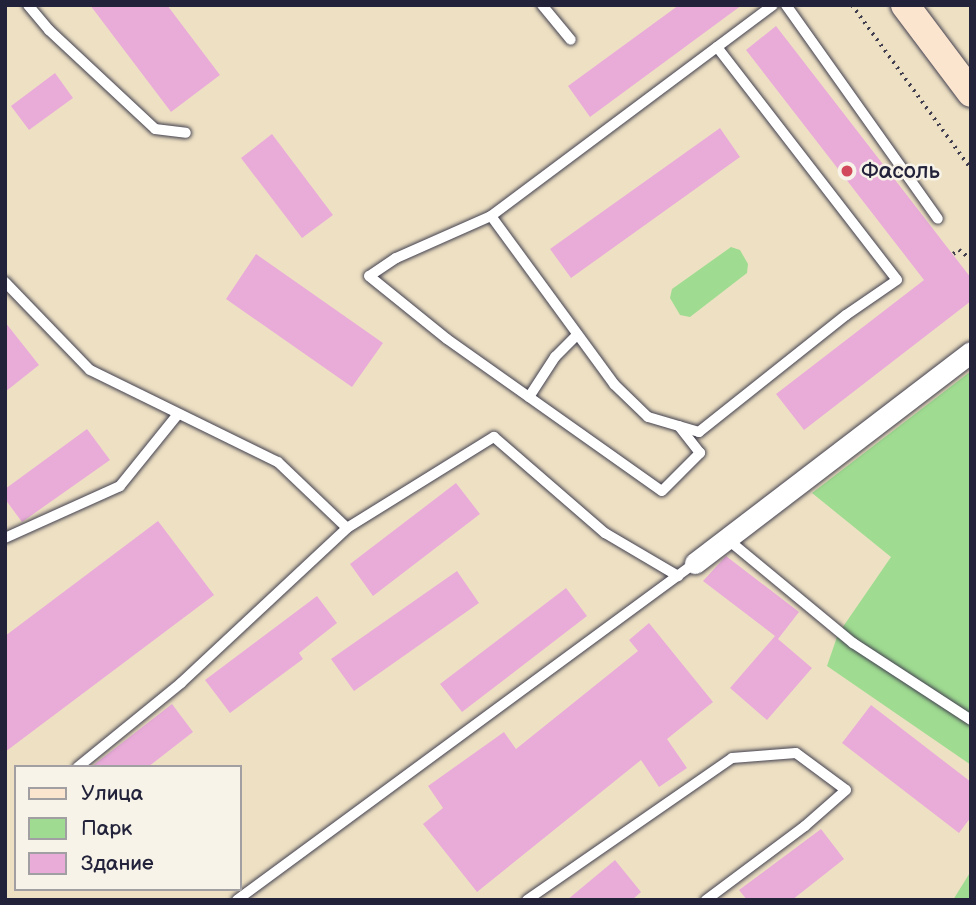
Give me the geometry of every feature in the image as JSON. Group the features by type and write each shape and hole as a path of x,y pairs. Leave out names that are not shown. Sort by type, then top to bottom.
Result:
{"main road":[{"path":"905,5 971,93"}],"street":[{"path":"686,569 971,352"}],"lane":[{"path":"28,5 49,30 155,129 186,133"},
{"path":"542,5 571,40"},
{"path":"679,426 700,453 662,491 447,339 369,276 396,258 491,216 774,5"},
{"path":"786,5 938,219"},
{"path":"491,216 614,384 648,417 699,432 846,315 897,280 717,47"},
{"path":"5,282 90,370 278,462 347,528"},
{"path":"529,397 555,356 577,335"},
{"path":"5,538 120,486 178,414"},
{"path":"80,765 181,683 347,528 494,438 605,533 686,569 237,900"},
{"path":"726,538 853,643 971,720"},
{"path":"527,900 732,758 796,753 846,790 805,827 706,900"}],"path":[{"path":"852,5 971,169"},
{"path":"953,254 959,250 971,259"}],"green space":[{"path":"731,247 740,250 748,264 747,273 690,317 680,315 670,298 672,289"},
{"path":"971,371 971,765 827,666 838,634 891,557 812,493"},
{"path":"971,871 971,900 953,900"}],"building":[{"path":"90,5 167,5 220,75 171,112"},
{"path":"679,5 742,5 590,117 568,86"},
{"path":"776,26 971,278 971,301 804,430 776,394 924,280 746,50"},
{"path":"55,73 73,98 29,130 11,106"},
{"path":"720,128 740,157 571,278 550,249"},
{"path":"272,134 333,215 302,238 241,158"},
{"path":"256,254 383,343 352,387 226,299"},
{"path":"5,322 39,365 5,392"},
{"path":"87,429 110,460 22,522 5,499 5,489"},
{"path":"456,483 480,514 373,596 350,564"},
{"path":"158,521 214,595 5,752 5,636"},
{"path":"726,556 799,612 778,639 812,668 767,720 730,688 775,636 703,581"},
{"path":"457,571 479,603 354,691 331,659"},
{"path":"566,588 587,616 462,712 440,684"},
{"path":"317,596 337,623 299,653 303,659 230,713 205,680"},
{"path":"649,623 713,702 667,739 687,768 659,787 641,760 477,892 423,824 443,808 428,786 504,732 516,749 638,651 629,640"},
{"path":"172,704 193,732 151,765 94,765"},
{"path":"871,705 971,782 971,817 959,833 842,743"},
{"path":"821,829 844,859 792,900 747,900 739,890"},
{"path":"615,860 641,892 632,900 567,900"}],"place":[{"name":"Фасоль","path":"847,171"}]}
